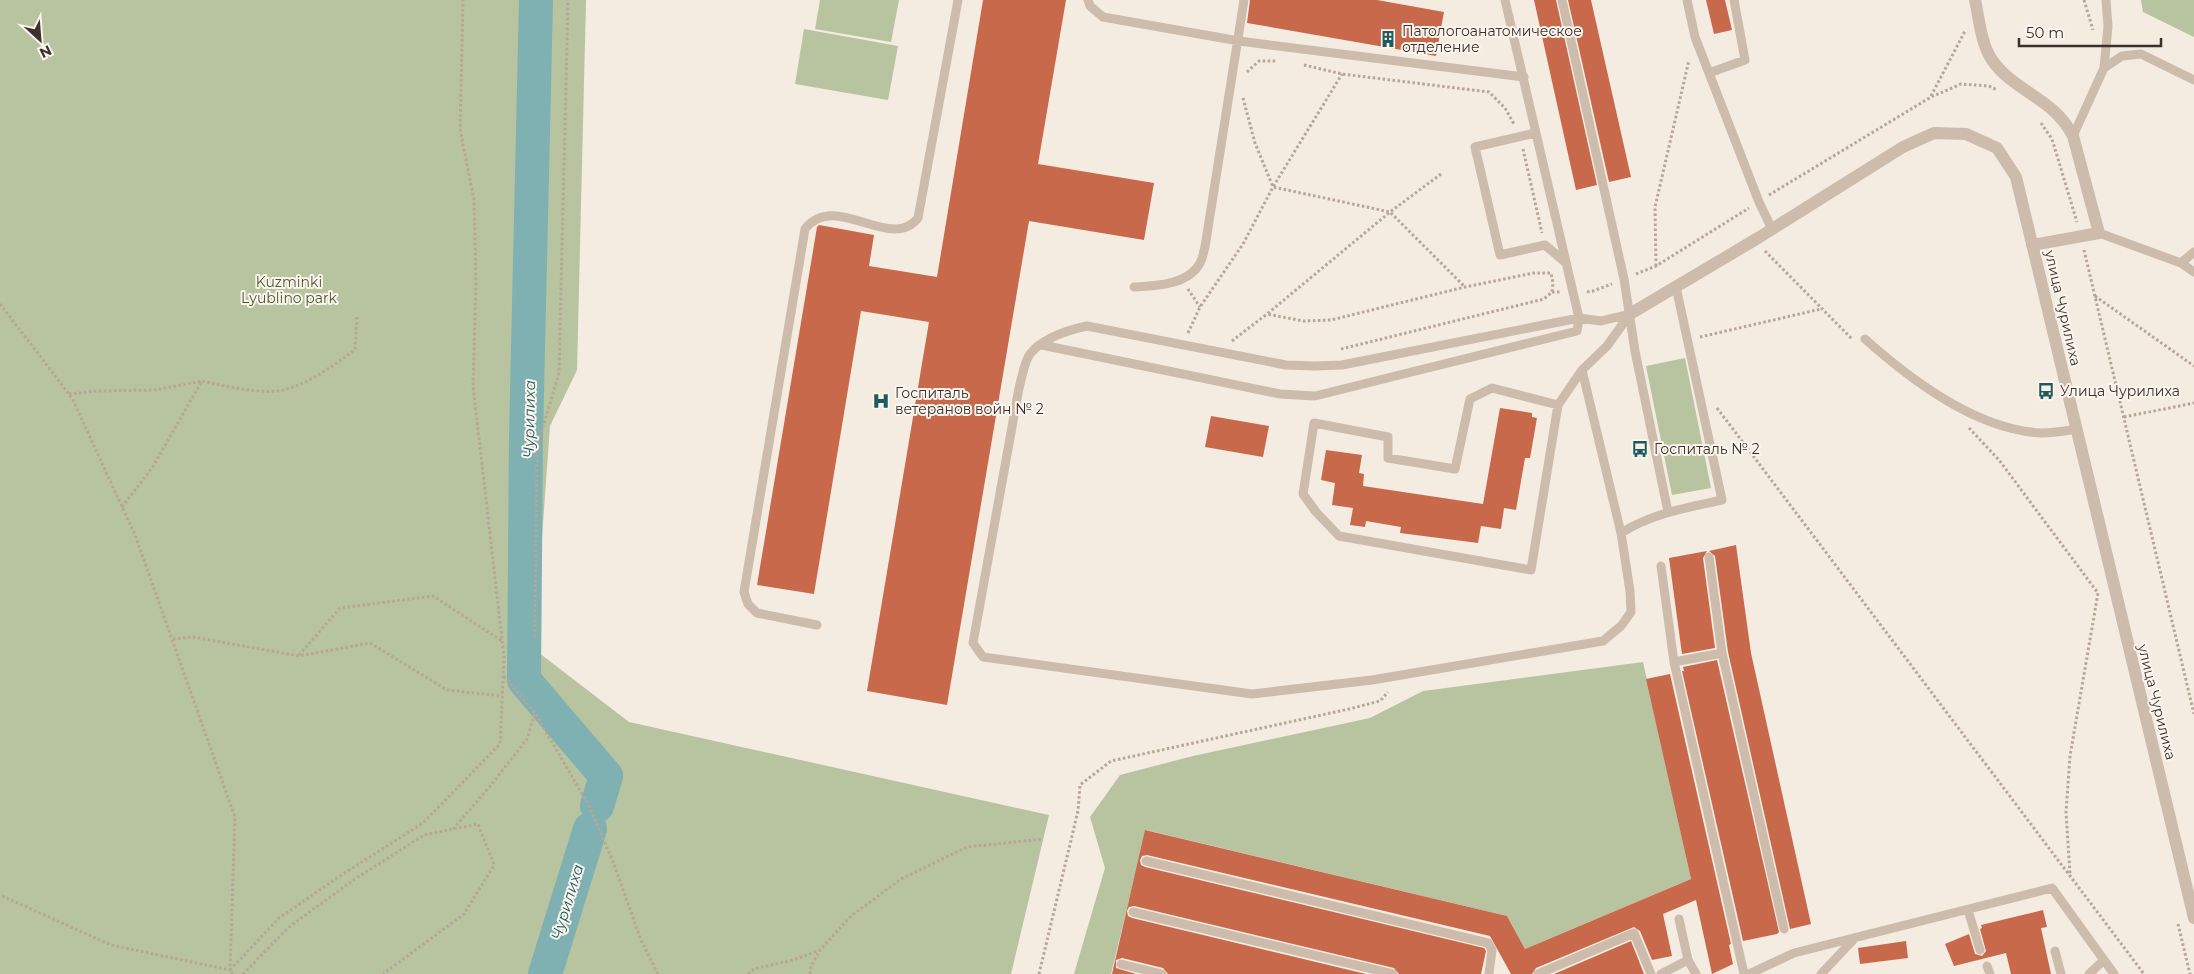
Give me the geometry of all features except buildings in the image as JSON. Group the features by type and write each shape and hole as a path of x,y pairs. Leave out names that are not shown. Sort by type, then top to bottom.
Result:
{"street":[{"path":"1976,5 1990,58 1998,68 2058,113 2067,124 2073,136 2099,233 2032,245"},
{"name":"улица Чурилиха","path":"1630,314 1772,229 1903,147 1934,133 1966,134 1997,148 2016,177 2194,918"}],"lane":[{"path":"817,625 757,613 748,604 744,592 805,230 816,220 831,215 896,230 908,226 918,218 958,0"},
{"path":"1088,0 1090,6 1103,17 1239,41 1524,77"},
{"path":"1134,287 1173,282 1190,274 1201,262 1239,41 1244,0"},
{"path":"1042,345 1280,394 1315,396 1577,331 1579,318 1506,0"},
{"path":"1562,0 1624,279 1635,351 1668,512"},
{"path":"1687,0 1695,37 1759,202 1772,229"},
{"path":"1709,73 1745,60 1734,0"},
{"path":"2073,136 2104,68 2108,26 2106,0"},
{"path":"2104,68 2122,56 2141,54 2194,80"},
{"path":"1535,133 1475,147 1500,255 1545,245 1566,264"},
{"path":"2099,233 2181,263 2194,272"},
{"path":"2181,263 2194,252"},
{"path":"1621,533 1640,521 1668,512 1722,500 1676,287"},
{"path":"1582,370 1621,533 1630,591 1631,612 1621,626 1603,641 1372,680 1252,694 982,656 973,642 1019,388 1030,354 1065,331 1087,326 1286,365 1314,366 1342,365 1579,318 1601,321 1630,314"},
{"path":"1558,405 1492,388 1470,399 1455,470 1388,458 1388,437 1314,424 1303,494 1316,512 1339,536 1531,570 1558,405 1582,370 1607,346 1630,314"},
{"path":"1865,339 1917,382 1958,407 1988,420 2016,429 2043,433 2077,430"},
{"path":"1709,557 1722,653 1784,929"},
{"path":"1661,566 1674,662 1744,974"},
{"path":"1674,662 1722,653"},
{"path":"1146,861 1488,942 1492,950 1489,974"},
{"path":"1749,974 1794,953 2052,888 2114,974"},
{"path":"1968,910 1980,950"},
{"path":"1134,912 1393,974"},
{"path":"1679,919 1688,960 1696,974"},
{"path":"1538,974 1634,933 1651,974"},
{"path":"1821,974 1854,938"},
{"path":"2055,951 2061,974"},
{"path":"1661,974 1688,960"},
{"path":"2089,974 2104,960"},
{"path":"1121,964 1162,974"}],"path":[{"path":"232,972 279,918 423,823 500,744 504,657 473,386 476,282 474,200 460,129 463,0"},
{"path":"534,637 537,448 559,373 568,0"},
{"path":"1931,97 1976,5"},
{"path":"1656,266 1655,207 1695,37"},
{"path":"1295,62 1342,74 1488,92 1505,108 1520,136 1553,282 1552,292"},
{"path":"1195,338 1186,336 1200,307 1219,282 1243,244 1273,187 1342,74"},
{"path":"1338,350 1544,299 1552,292 1593,292 1656,266 1931,97 1961,84 1989,86 2006,94"},
{"path":"1243,96 1255,143 1273,187"},
{"path":"2036,116 2052,139 2081,236 2194,714"},
{"path":"1239,345 1229,344 1390,212 1441,174"},
{"path":"1273,187 1390,212 1465,287"},
{"path":"1765,251 1855,342"},
{"path":"1267,314 1303,321 1331,320 1465,287 1534,273 1551,273"},
{"path":"2095,296 2194,366"},
{"path":"0,304 68,394 135,535 235,816 232,972"},
{"path":"1700,346 1698,337 1821,309"},
{"path":"68,394 97,391 155,390 202,381 258,390 286,390 324,373 355,350 357,316"},
{"path":"122,507 152,468 202,381"},
{"path":"1712,402 2144,974"},
{"path":"2124,417 2194,402"},
{"path":"1980,430 1966,424 1999,460 2098,593 2070,756 2066,812 2070,876"},
{"path":"2096,583 2101,602"},
{"path":"299,656 340,608 433,596 502,641"},
{"path":"173,639 193,637 299,656 370,642 447,690 502,696"},
{"path":"1039,974 1078,811 1080,785 1111,761 1380,701 1406,674"},
{"path":"503,676 535,713 588,804 612,859 640,940 658,974"},
{"path":"452,829 527,740 535,713"},
{"path":"243,974 289,927 424,834 478,824 494,865 464,914 383,974"},
{"path":"810,974 811,966 820,950 851,916 901,879 967,847 1043,840"},
{"path":"0,895 111,945 232,972"},
{"path":"2176,917 2190,974"},
{"path":"748,974 754,969 793,960 820,950"}],"green space":[{"name":"Kuzminki Lyublino park","path":"0,0 586,0 577,370 550,426 534,649 629,722 1049,815 1011,974 0,974"},
{"path":"820,0 899,0 891,42 815,29"},
{"path":"2141,0 2194,0 2194,37 2143,12"},
{"path":"804,29 898,46 888,100 795,84"},
{"path":"1685,358 1711,488 1672,495 1646,366"},
{"path":"1643,662 1691,879 1525,949 1507,916 1146,830 1111,974 1074,974 1105,868 1090,817 1120,775 1193,756 1370,718 1423,691"}],"waterway":[{"name":"Чурилиха","path":"536,0 526,436 524,680 606,776 597,806"},
{"name":"Чурилиха","path":"545,974 590,829"}],"place":[{"name":"Патологоанатомическое отделение","path":"1388,39"},
{"name":"Улица Чурилиха","path":"2046,391"},
{"name":"Госпиталь ветеранов войн № 2","path":"881,401"},
{"name":"Госпиталь № 2","path":"1640,449"}]}
